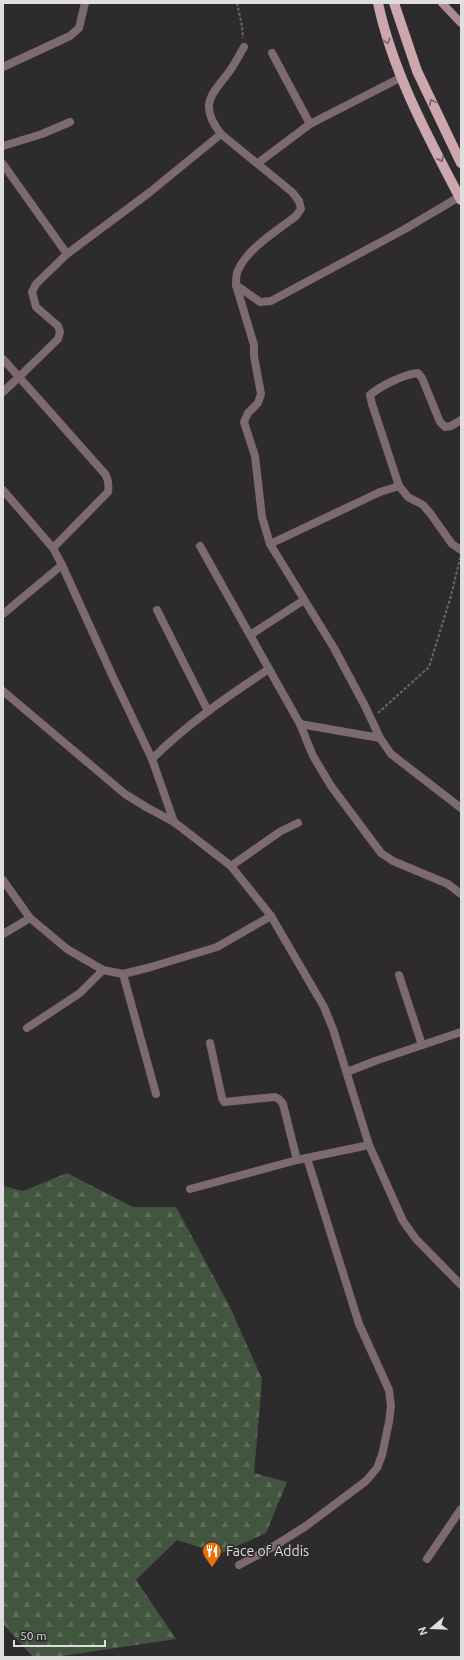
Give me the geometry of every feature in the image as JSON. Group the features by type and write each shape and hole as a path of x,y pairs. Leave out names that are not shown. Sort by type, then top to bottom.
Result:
{"main road":[{"path":"378,3 388,44 400,78 460,199"},
{"path":"394,3 417,72 461,162"},
{"path":"442,3 461,23"}],"street":[{"path":"3,67 70,36 78,28 85,3"},
{"path":"244,48 230,70 213,92 208,104 212,123 221,134 292,192 299,201 301,209 296,216 252,251 237,271 236,285 254,345 254,356 261,394 258,403 248,413 244,422 255,456 262,517 270,544 334,648 380,738 391,754 461,808"},
{"path":"272,53 310,124"},
{"path":"258,163 310,124 400,78"},
{"path":"3,146 42,134 70,122"},
{"path":"3,392 58,339 60,332 58,326 36,307 32,292 36,284 67,254 150,192 221,134"},
{"path":"3,164 67,254"},
{"path":"236,285 260,302 271,301 460,199"},
{"path":"3,359 105,474 108,480 108,492 53,548"},
{"path":"461,420 451,426 445,427 440,422 422,378 418,373 412,373 376,389 370,395 400,486 408,497 423,505 452,544 461,550"},
{"path":"270,544 380,492 400,486"},
{"path":"3,490 53,548 62,565 152,759 174,822"},
{"path":"200,546 300,724 313,756 327,780 381,853 393,861 448,884 461,894"},
{"path":"3,614 62,565"},
{"path":"250,635 304,600"},
{"path":"157,610 208,711"},
{"path":"152,759 208,711 269,669"},
{"path":"3,691 125,794 174,822 231,866 270,916 324,1007 347,1072 369,1145 403,1221 416,1239 461,1285"},
{"path":"300,724 380,738"},
{"path":"231,866 281,831 298,823"},
{"path":"3,880 30,918 67,949 103,970 123,974 217,947 270,916"},
{"path":"3,934 30,918"},
{"path":"27,1028 80,993 103,970"},
{"path":"123,974 156,1094"},
{"path":"398,975 422,1045"},
{"path":"347,1072 461,1032"},
{"path":"210,1043 224,1102 275,1097 279,1099 283,1104 297,1160"},
{"path":"190,1189 297,1160 369,1145"},
{"path":"239,1565 271,1548 306,1526 366,1481 377,1468 382,1455 389,1422 391,1406 390,1390 359,1324 307,1158"},
{"path":"426,1559 461,1509"}],"path":[{"path":"237,3 242,26 244,48"},
{"path":"371,719 412,684 429,667 451,596 461,555"}],"green space":[{"path":"67,1173 133,1207 176,1207 229,1305 262,1379 254,1473 287,1482 266,1533 220,1554 177,1540 136,1580 176,1639 56,1657 33,1657 3,1624 3,1186 23,1191"}],"place":[{"name":"Face of Addis","path":"212,1568"}]}
